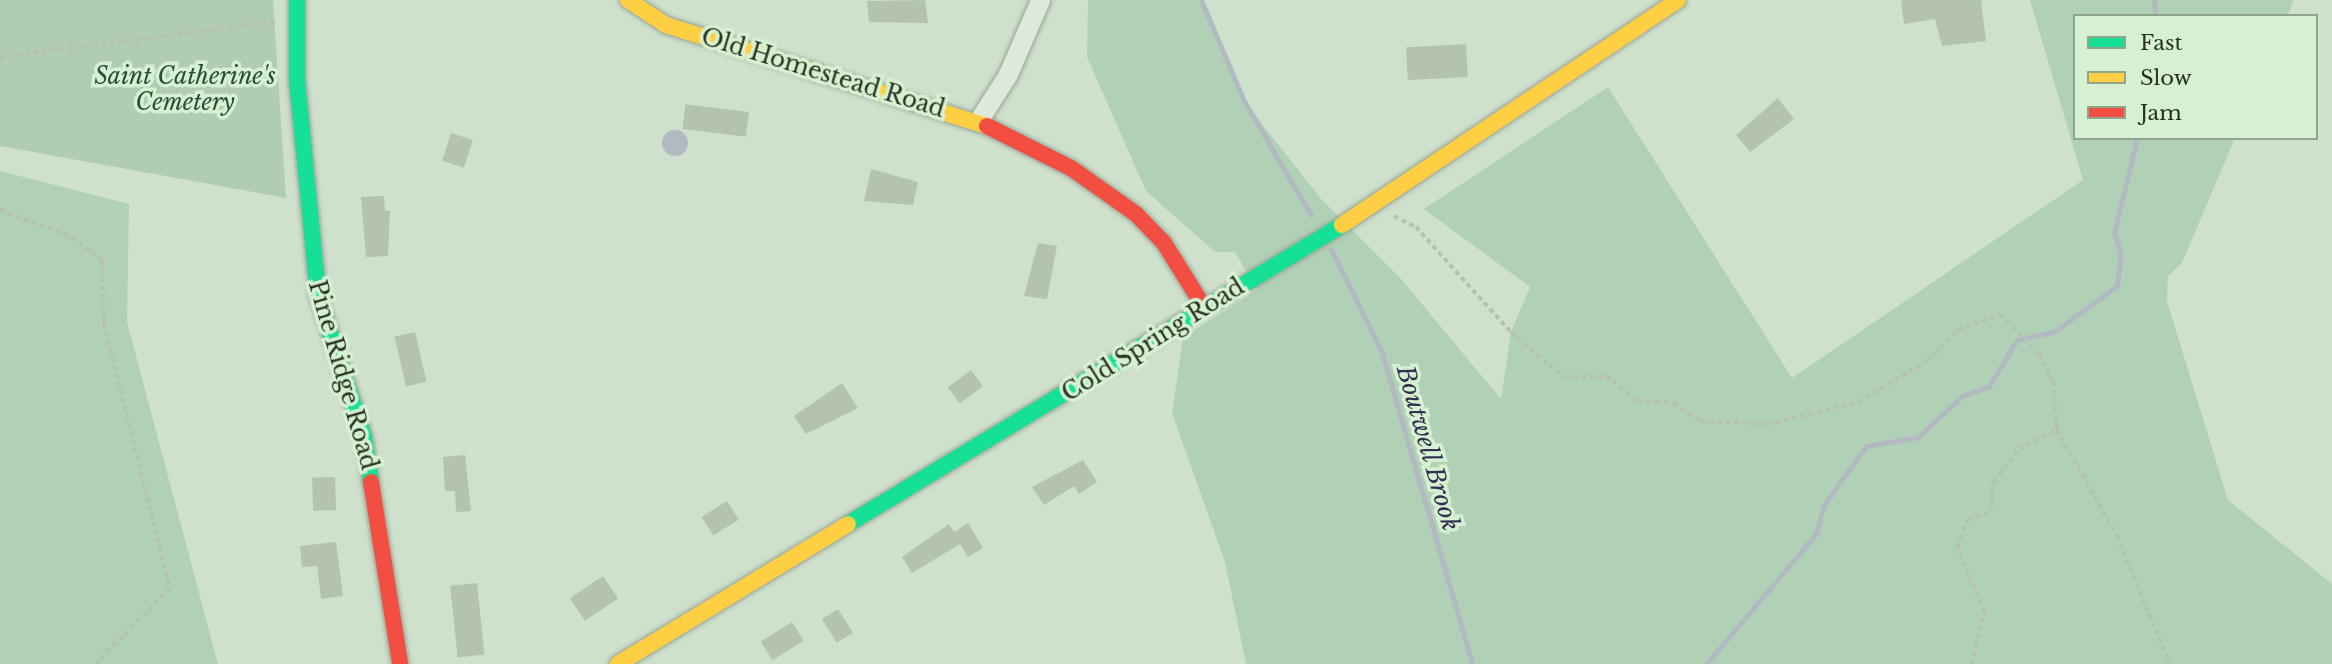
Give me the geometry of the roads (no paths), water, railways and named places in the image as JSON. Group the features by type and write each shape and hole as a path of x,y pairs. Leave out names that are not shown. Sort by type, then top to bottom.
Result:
{"street":[{"name":"Pine Ridge Road","path":"297,0 296,20 318,296 364,437 400,664"},
{"name":"Old Homestead Road","path":"628,0 666,25 978,121 1112,193 1164,243 1204,307"},
{"path":"978,121 1009,74 1040,0"},
{"name":"Cold Spring Road","path":"618,664 1373,205 1678,0"}],"waterway":[{"name":"Boutwell Brook","path":"1201,0 1244,101 1311,215"},
{"path":"2154,0 2155,14"},
{"path":"1706,664 1816,534 1824,505 1866,446 1918,437 1962,396 1989,386 2017,340 2055,331 2117,286 2121,255 2114,233 2137,140"},
{"name":"Boutwell Brook","path":"1331,249 1381,350 1472,664"}],"park label":[{"name":"Saint Catherine's Cemetery","path":"185,89"}]}
